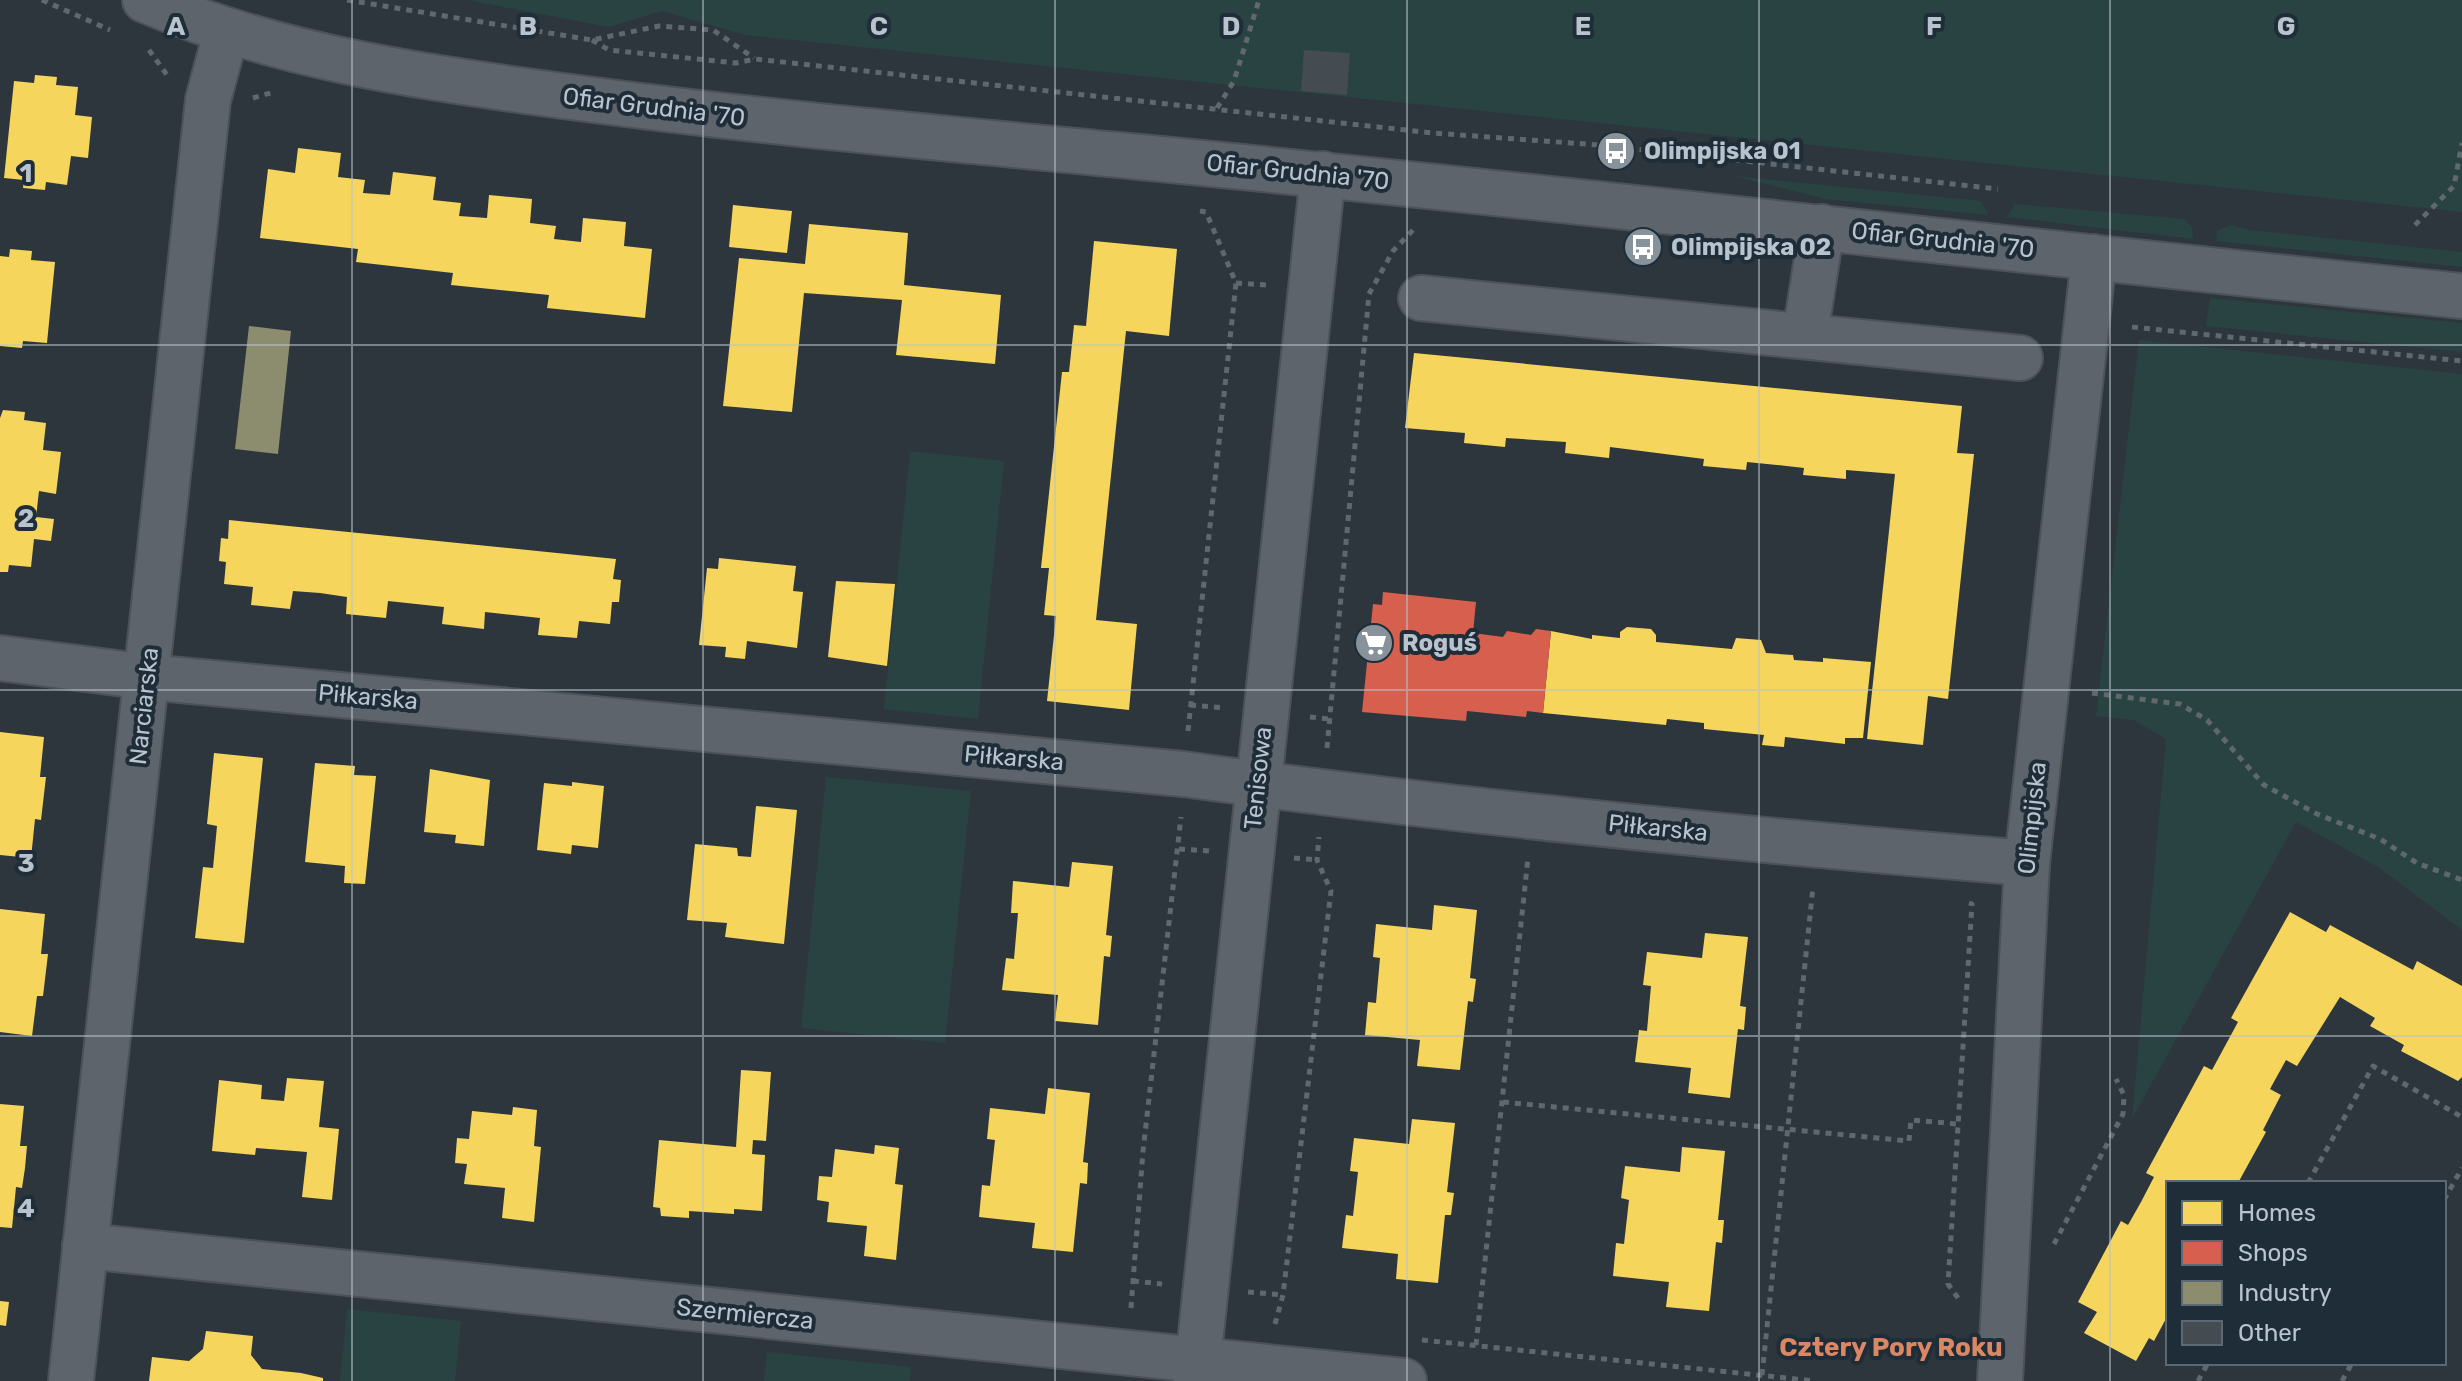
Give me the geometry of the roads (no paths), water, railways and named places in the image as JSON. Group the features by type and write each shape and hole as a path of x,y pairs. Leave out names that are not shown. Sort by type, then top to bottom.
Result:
{"street":[{"name":"Ofiar Grudnia '70","path":"145,0 226,33 450,81 718,116 1323,174 2462,296"},
{"name":"Narciarska","path":"71,1381 208,100 226,33"},
{"name":"Tenisowa","path":"1197,1371 1323,174"},
{"path":"1805,335 1822,227"},
{"name":"Olimpijska","path":"2000,1381 2027,863 2094,257"},
{"path":"1421,298 2020,358"},
{"name":"Piłkarska","path":"0,658 148,677 1183,774 1845,848 2027,863"},
{"name":"Szermiercza","path":"85,1246 1127,1354 1197,1371 1404,1381"}],"place":[{"name":"Olimpijska 01","path":"1616,151"},
{"name":"Olimpijska 02","path":"1643,247"},
{"name":"Roguś","path":"1374,643"}],"district":[{"name":"Cztery Pory Roku","path":"1891,1347"}]}
